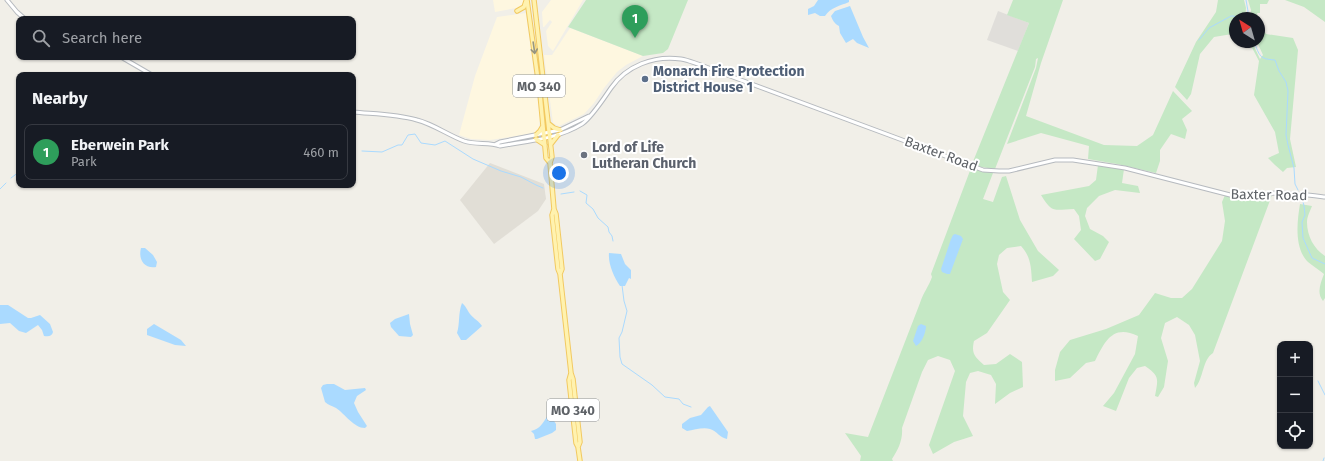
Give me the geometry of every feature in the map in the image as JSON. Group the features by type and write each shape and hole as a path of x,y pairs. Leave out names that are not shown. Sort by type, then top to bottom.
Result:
{"main road":[{"path":"7,0 21,16"},
{"path":"517,11 524,7 527,0"},
{"name":"MO 340","path":"527,0 546,158 550,163"},
{"name":"MO 340","path":"534,0 540,63 552,157 550,163 554,209 556,214 562,268 560,274"},
{"name":"Baxter Road","path":"549,135 589,116 594,112 615,83 633,68 650,61 670,58 698,64 983,170 1009,171 1063,159 1125,168 1234,196 1249,197 1272,193 1295,193 1325,197"},
{"path":"127,60 147,72"},
{"name":"Baxter Road","path":"356,112 399,116 417,120 465,141 482,145 496,144 500,146 536,137 558,135 582,124 589,116"},
{"path":"548,123 554,128 560,130"},
{"path":"543,124 536,137 545,146"},
{"path":"550,145 558,135"},
{"name":"MO 340","path":"554,209 552,215 571,373 570,380 576,443 580,461"},
{"path":"554,233 559,239"}],"shaded area":[{"path":"493,0 524,0 524,4 522,7 495,12"},
{"path":"551,0 583,0 553,51 548,46 546,31 552,22 550,20 543,27 542,12"},
{"path":"998,11 1029,23 1018,51 987,40"},
{"path":"526,13 540,118 539,128 535,133 490,140 471,139 459,135 475,76 497,17"},
{"path":"570,28 643,56 626,65 617,72 584,114 559,126 553,123 544,55 552,55"},
{"path":"490,163 544,184 546,199 538,211 494,244 460,200"}],"green space":[{"path":"586,0 688,0 668,49 663,53 643,56 568,27"},
{"path":"1013,0 1063,0 1041,63 1026,116 1104,145 1137,146 1153,135 1173,91 1192,111 1182,119 1187,130 1185,139 1171,134 1160,150 1160,161 1156,173 1088,159 1089,146 1041,133 1007,144 1036,68 1038,58 1036,59 1035,67 995,169 972,164 1029,23 1007,15"},
{"path":"1218,0 1244,0 1246,12 1229,12 1229,34 1214,37 1200,54 1191,94 1187,100 1175,87 1196,42 1216,12"},
{"path":"1248,0 1269,0 1267,4 1260,4 1260,12 1251,12"},
{"path":"1285,0 1325,0 1325,22 1304,7"},
{"path":"1265,32 1266,34 1293,38 1298,50 1290,139 1296,167 1287,168 1283,172 1268,158 1279,153 1275,132 1254,95 1259,61 1252,48 1255,48 1260,59 1263,55 1260,48 1265,48"},
{"path":"1098,165 1124,169 1122,183 1138,186 1140,193 1115,190 1099,196 1087,208 1085,216 1090,229 1103,236 1109,242 1100,259 1095,261 1074,239 1081,230 1079,216 1074,209 1057,210 1051,208 1041,195 1089,186 1096,180"},
{"path":"971,168 993,173 983,199 993,202 1002,177 1006,176 1020,220 1038,251 1059,270 1053,276 1032,282 1029,258 1021,246 1007,248 999,255 997,264 1003,292 1010,300 987,333 974,341 973,352 984,365 996,364 1010,354 1022,362 1023,387 1010,393 995,404 996,384 991,375 978,371 970,373 966,382 963,416 973,436 954,442 933,454 929,445 955,371 950,360 938,356 928,360 922,372 902,428 901,441 892,459 893,461 860,461 861,456 845,433 868,437 921,299 931,280 931,274"},
{"path":"1225,195 1248,198 1272,195 1213,353 1209,356 1195,388 1194,383 1200,361 1195,335 1189,325 1177,317 1165,323 1161,338 1168,361 1164,387 1158,397 1155,396 1157,382 1156,375 1145,366 1137,368 1129,378 1116,411 1103,406 1114,393 1135,354 1138,336 1129,333 1116,333 1111,336 1102,347 1095,361 1086,363 1070,378 1055,381 1055,370 1060,352 1070,340 1106,329 1139,315 1155,293 1171,298 1182,298 1192,289 1222,241 1225,221 1222,202"},
{"path":"1300,204 1312,206 1307,220 1308,232 1314,246 1325,256 1325,298 1323,301 1319,291 1324,274 1308,262 1300,250 1298,219"}],"water":[{"path":"818,0 849,0 849,2 833,9 825,16 820,16 815,13 808,15 808,9 814,6"},
{"path":"850,6 869,48 857,43 853,39 846,43 840,33 839,26 832,19 831,16 835,11"},
{"path":"955,234 961,236 963,239 950,274 947,274 942,272 941,269 951,239"},
{"path":"141,248 145,248 153,255 157,262 156,267 145,265 140,256"},
{"path":"609,253 621,254 625,264 631,270 631,279 629,278 625,286 620,286 614,275 609,262"},
{"path":"462,303 482,326 466,340 461,340 457,333"},
{"path":"0,305 8,305 28,318 40,315 50,324 53,333 50,336 44,336 38,325 26,333 19,331 10,323 0,324"},
{"path":"409,314 413,335 411,337 399,336 391,327 390,323 395,319"},
{"path":"154,324 181,340 186,346 175,345 147,335 147,329"},
{"path":"921,324 926,326 925,332 923,338 916,346 913,341 918,326"},
{"path":"334,384 345,390 365,388 366,390 357,396 354,403 367,426 365,428 357,426 336,408 325,402 321,388 323,385"},
{"path":"710,406 728,432 727,439 715,431 707,428 687,431 682,428 682,424 690,418 701,415"},
{"path":"548,415 551,416 556,424 556,430 535,439 534,434 531,431 539,427"}],"waterway":[{"path":"1246,0 1248,12"},
{"path":"1199,40 1209,28 1229,17"},
{"path":"1257,48 1263,58 1275,60 1279,71 1286,82 1288,91 1286,135 1294,168 1295,184 1298,190"},
{"path":"362,151 382,152 398,145 402,145 408,135 415,134 421,143 435,145 445,141 473,159 501,171 521,177 543,188"},
{"path":"11,178 16,174"},
{"path":"0,189 6,183"},
{"path":"580,191 587,195 586,203 593,209 598,218 608,227 613,241"},
{"path":"561,194 574,192"},
{"path":"1302,198 1305,215 1302,222 1303,238 1312,258 1325,264"},
{"path":"622,285 627,311 619,338 622,364 652,385 665,397 679,399 683,404 691,407"},
{"path":"1318,381 1325,395"}],"place":[{"name":"Eberwein Park","path":"635,38"},
{"name":"Monarch Fire Protection District House 1","path":"645,79"},
{"name":"Lord of Life Lutheran Church","path":"584,155"}]}
